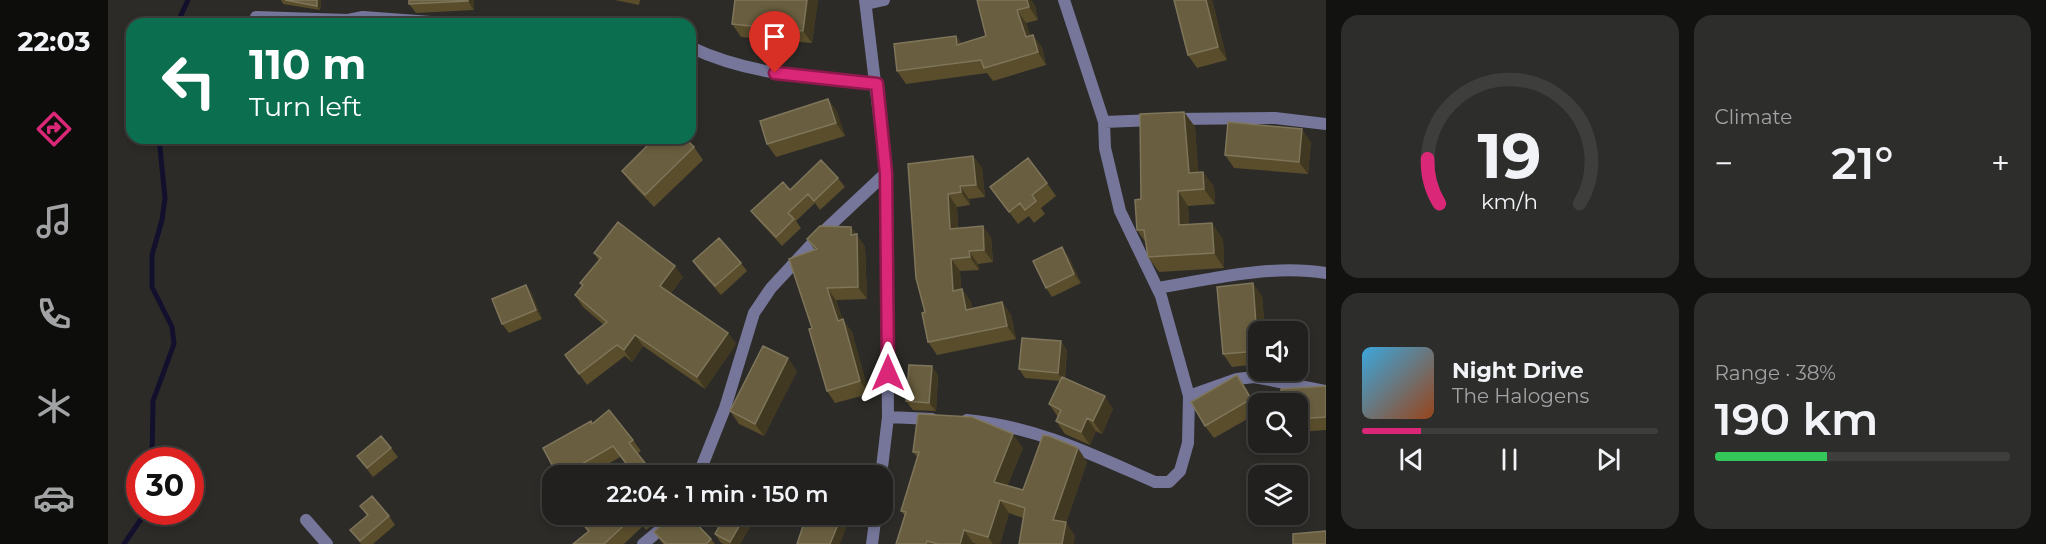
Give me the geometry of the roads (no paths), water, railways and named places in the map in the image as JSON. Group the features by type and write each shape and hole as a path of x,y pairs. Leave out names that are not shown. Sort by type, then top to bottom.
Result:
{"street":[{"path":"882,465 888,417 886,173 866,2 884,0"},
{"path":"888,417 993,423 1047,435 1155,482 1169,482 1180,471 1188,443 1189,396 1157,288 1120,211 1106,148 1104,122 1064,0"},
{"path":"256,17 287,18"},
{"path":"358,18 377,18"},
{"path":"696,49 729,64 756,71 877,84"},
{"path":"1104,122 1243,117 1326,124"},
{"path":"703,465 725,408 754,313 771,288 822,233 886,173"},
{"path":"1157,288 1256,273 1304,269 1326,273"},
{"path":"1189,396 1237,379 1254,378 1326,391"},
{"path":"306,520 327,544"},
{"path":"643,544 666,525"},
{"path":"873,544 875,525"}],"waterway":[{"path":"180,18 188,0"},
{"path":"152,447 153,401 174,344 172,327 152,287 152,255 162,220 165,198 160,144"},
{"path":"124,544 137,525"}]}
